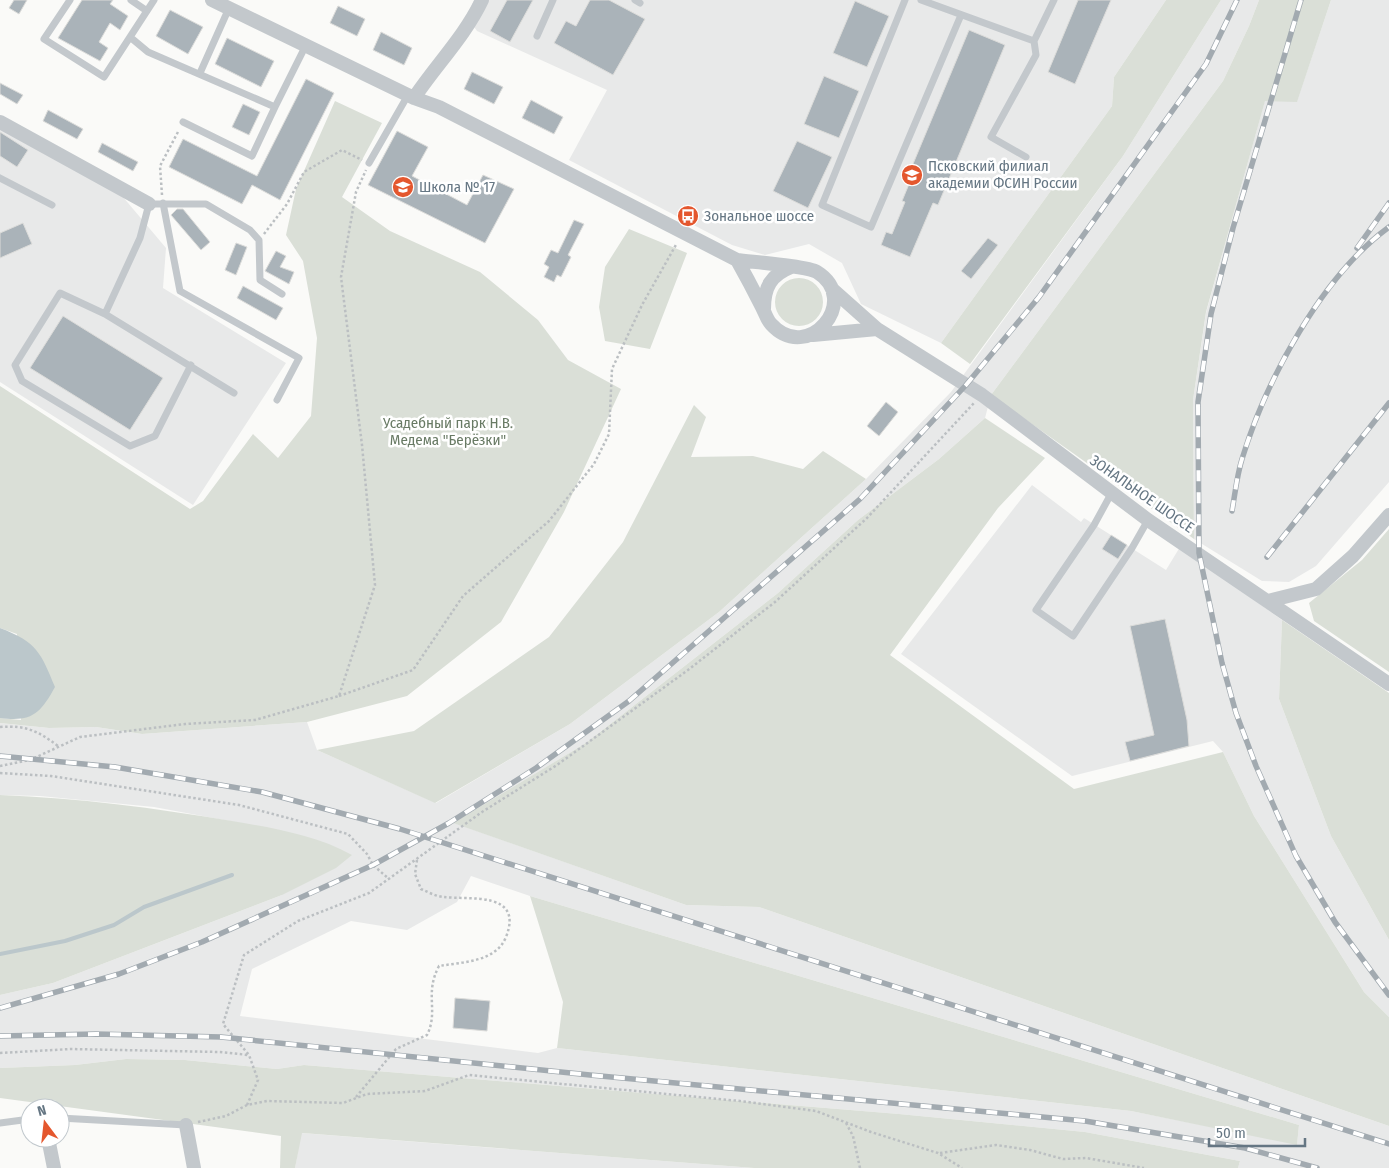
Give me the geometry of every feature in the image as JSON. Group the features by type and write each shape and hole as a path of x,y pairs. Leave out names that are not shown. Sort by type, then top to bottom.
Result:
{"street":[{"name":"ЗОНАЛЬНОЕ ШОССЕ","path":"212,0 411,96 439,107 737,260 803,267 816,271 825,278 832,289 877,329 982,395 1111,494 1389,684"},
{"path":"411,96 473,19 482,0"},
{"path":"0,122 156,204"},
{"path":"737,260 770,323 781,333 796,338 877,329"},
{"path":"764,310 764,294 770,281 779,272 791,267"},
{"path":"811,335 824,327 832,314 834,302 832,289"},
{"path":"1268,602 1316,589 1353,556 1389,515"},
{"path":"186,1125 194,1168"},
{"path":"50,1148 54,1168"}],"lane":[{"path":"70,0 44,39 104,77 154,0"},
{"path":"130,0 147,11"},
{"path":"537,36 553,0"},
{"path":"905,0 822,205 871,227 961,15"},
{"path":"921,0 1034,41"},
{"path":"1026,158 991,137 1036,55 1034,41 1054,0"},
{"path":"200,73 229,8"},
{"path":"130,37 148,52 200,73 275,108"},
{"path":"183,122 252,156 306,44"},
{"path":"369,163 411,96"},
{"path":"0,178 52,205"},
{"path":"156,204 206,204 250,230 260,240 260,280 282,294"},
{"path":"105,314 156,204"},
{"path":"156,204 180,291 299,358 276,400"},
{"path":"190,366 155,436 130,446 22,381 15,365 60,293 105,314 234,392"},
{"path":"1111,494 1094,524 1036,610 1073,636 1132,548 1148,520"},
{"path":"70,1119 186,1125"},
{"path":"0,1124 20,1121"}],"path":[{"path":"156,204 160,166 183,122"},
{"path":"260,240 287,204 304,172 342,150 369,163 356,192 341,277 362,445 375,585 339,696"},
{"path":"0,766 30,760 80,737 185,724 255,720 339,696 413,670 463,596 548,521 594,464 609,434 612,369 642,305 677,244"},
{"path":"247,1105 258,1080 249,1055 223,1024 244,955 298,921 369,893 482,812 558,765 688,670 775,602 867,518 982,395"},
{"path":"0,727 11,726 38,731 58,746"},
{"path":"0,774 51,776 240,805 348,834 367,854 373,865 389,879"},
{"path":"355,1098 396,1049 428,1035 432,1026 430,1002 433,978 440,966 486,958 502,947 508,931 510,917 502,905 487,898 440,897 421,889 415,874 418,858"},
{"path":"0,1053 72,1049 220,1052 249,1055"},
{"path":"186,1125 226,1116 247,1105 267,1101 343,1103 367,1094 425,1091 469,1075 740,1101 816,1111 938,1153 962,1168"},
{"path":"845,1122 853,1136 860,1158 860,1168"},
{"path":"938,1153 996,1145 1030,1150 1063,1159 1086,1158 1144,1168"}],"shaded area":[{"name":"Псковский филиал академии ФСИН России","path":"474,0 1166,0 1114,77 1112,106 941,343 861,304 842,263 809,244 765,255 732,245 569,160 607,90 477,31 467,17"},
{"path":"1221,0 1259,0 1223,81 991,395 985,418 939,459 858,520 778,593 586,743 454,823 686,905 759,907 1389,1126 1389,1168 1238,1168 1240,1161 1085,1132 899,1114 304,1065 277,1069 185,1060 126,1059 75,1065 0,1068 0,995 53,983 282,895 262,827 154,807 40,796 0,795 0,723 49,728 96,727 142,734 307,722 317,750 436,803 570,724 719,612 866,479 951,392 1123,156","holes":["471,876 530,896 1299,1125 1297,1144 1131,1111 557,1048 538,1053 240,1016 252,969 351,921 407,930 457,902"]},
{"path":"1331,0 1389,0 1389,482 1316,566 1289,582 1262,581 1194,539 1193,400 1206,313 1265,100 1297,101"},
{"path":"0,129 123,197 166,248 163,288 286,363 193,505 0,382"},
{"path":"1032,485 1081,522 1084,518 1166,570 1180,547 1282,620 1279,699 1331,836 1389,940 1389,1017 1364,992 1254,816 1223,752 1213,741 1072,776 901,654"},
{"path":"0,628 22,638 36,650 46,665 55,687 45,704 28,717 20,719 0,718"},
{"path":"301,1133 754,1168 295,1168"}],"green space":[{"path":"1166,0 1221,0 1123,156 970,364 941,343 1112,106 1114,77"},
{"path":"1259,0 1331,0 1297,102 1265,101 1206,312 1193,400 1194,539 991,395 1223,81"},
{"name":"Усадебный парк Н.В. Медема \"Берёзки\"","path":"335,101 382,123 342,197 390,231 480,272 538,320 568,360 621,389 564,512 501,622 407,696 307,722 142,734 96,727 49,728 0,723 0,718 21,720 17,634 0,628 0,386 190,509 203,501 253,434 278,458 311,416 317,338 303,261 286,235 296,189"},
{"path":"629,229 687,253 650,349 605,341 599,307 605,267"},
{"path":"794,278 804,278 816,285 823,297 823,307 816,319 804,326 794,326 786,322 779,315 775,307 775,297 779,289 786,282"},
{"path":"694,405 706,417 691,457 753,456 803,469 823,451 866,479 719,612 570,724 435,803 317,750 414,731 549,637 623,542"},
{"path":"985,418 1045,458 998,508 890,655 1074,789 1223,752 1254,816 1364,992 1389,1017 1389,1126 759,907 686,905 453,823 586,743 778,593 858,520 939,459"},
{"path":"1389,529 1389,672 1314,621 1309,603 1362,560"},
{"path":"1282,620 1389,693 1389,940 1331,836 1279,699"},
{"path":"0,795 116,804 232,821 309,837 352,855 336,868 282,895 53,983 0,995"},
{"path":"530,896 1299,1125 1297,1145 1131,1111 557,1048 563,1002"},
{"path":"126,1059 185,1060 277,1069 304,1065 899,1114 1085,1132 1240,1161 1238,1168 754,1168 302,1133 295,1168 280,1168 281,1136 70,1107 70,1098 20,1098 20,1101 0,1098 0,1068 75,1065"}],"building":[{"path":"14,0 27,0 19,14 9,8"},
{"path":"82,0 113,0 110,4 128,16 120,30 110,23 99,42 108,48 100,61 58,38"},
{"path":"507,0 533,0 510,42 490,31"},
{"path":"590,0 609,0 645,19 613,75 554,43 566,21 576,26"},
{"path":"1078,0 1111,0 1075,84 1048,72"},
{"path":"855,1 889,16 867,67 833,53"},
{"path":"338,6 365,19 357,36 330,23"},
{"path":"170,10 203,27 188,54 156,36"},
{"path":"969,30 1005,45 938,205 933,203 910,257 881,245 886,232 892,234 905,202 902,201 909,184 905,183"},
{"path":"381,32 412,48 404,65 373,50"},
{"path":"227,38 274,61 261,87 215,64"},
{"path":"472,72 503,87 494,104 464,89"},
{"path":"824,76 859,91 839,138 804,124"},
{"path":"306,79 334,93 280,200 252,185 242,204 169,167 183,139 257,176"},
{"path":"0,83 23,95 17,104 0,94"},
{"path":"531,100 563,117 554,134 522,118"},
{"path":"243,104 260,112 249,135 232,127"},
{"path":"48,110 83,129 77,139 43,121"},
{"name":"Школа № 17","path":"397,131 428,147 412,176 467,205 483,175 514,189 485,243 368,185"},
{"path":"0,132 28,150 17,167 0,156"},
{"path":"797,141 832,157 808,208 773,191"},
{"path":"102,143 138,162 133,171 98,152"},
{"path":"177,209 183,209 210,242 201,250 171,215"},
{"path":"574,220 584,224 568,255 571,257 561,277 557,275 554,282 544,277 549,267 544,264 551,250 558,253"},
{"path":"23,223 32,244 0,258 0,233"},
{"path":"988,238 998,245 971,279 961,271"},
{"path":"236,243 247,247 236,275 225,270"},
{"path":"276,251 286,256 280,267 294,272 289,284 265,271"},
{"path":"243,286 283,308 276,320 237,298"},
{"path":"63,316 163,378 130,430 30,368"},
{"path":"886,402 898,412 879,436 867,426"},
{"path":"1111,535 1127,545 1118,559 1102,549"},
{"path":"1165,619 1187,720 1189,746 1130,761 1125,742 1154,735 1130,626"},
{"path":"455,998 490,1001 487,1031 453,1028"}],"waterway":[{"path":"0,954 65,941 114,925 144,907 232,875"}],"railway":[{"path":"0,1008 119,974 202,942 373,865 449,823 536,768 629,701 860,499 966,385 1039,297 1206,64 1237,0"},
{"path":"1301,0 1233,228 1211,314 1198,402 1199,553 1222,663 1236,713 1256,766 1296,856 1335,922 1389,995"},
{"path":"1357,248 1389,203"},
{"path":"1232,511 1237,478 1252,428 1281,364 1319,301 1341,273 1364,248 1389,227"},
{"path":"1267,557 1389,403"},
{"path":"0,756 115,767 262,792 400,829 1389,1144"},
{"path":"0,1036 96,1034 221,1037 590,1075 1085,1121 1245,1148 1317,1168"}],"place":[{"name":"Псковский филиал академии ФСИН России","path":"912,175"},
{"name":"Школа № 17","path":"403,187"},
{"name":"Зональное шоссе","path":"688,216"}]}
